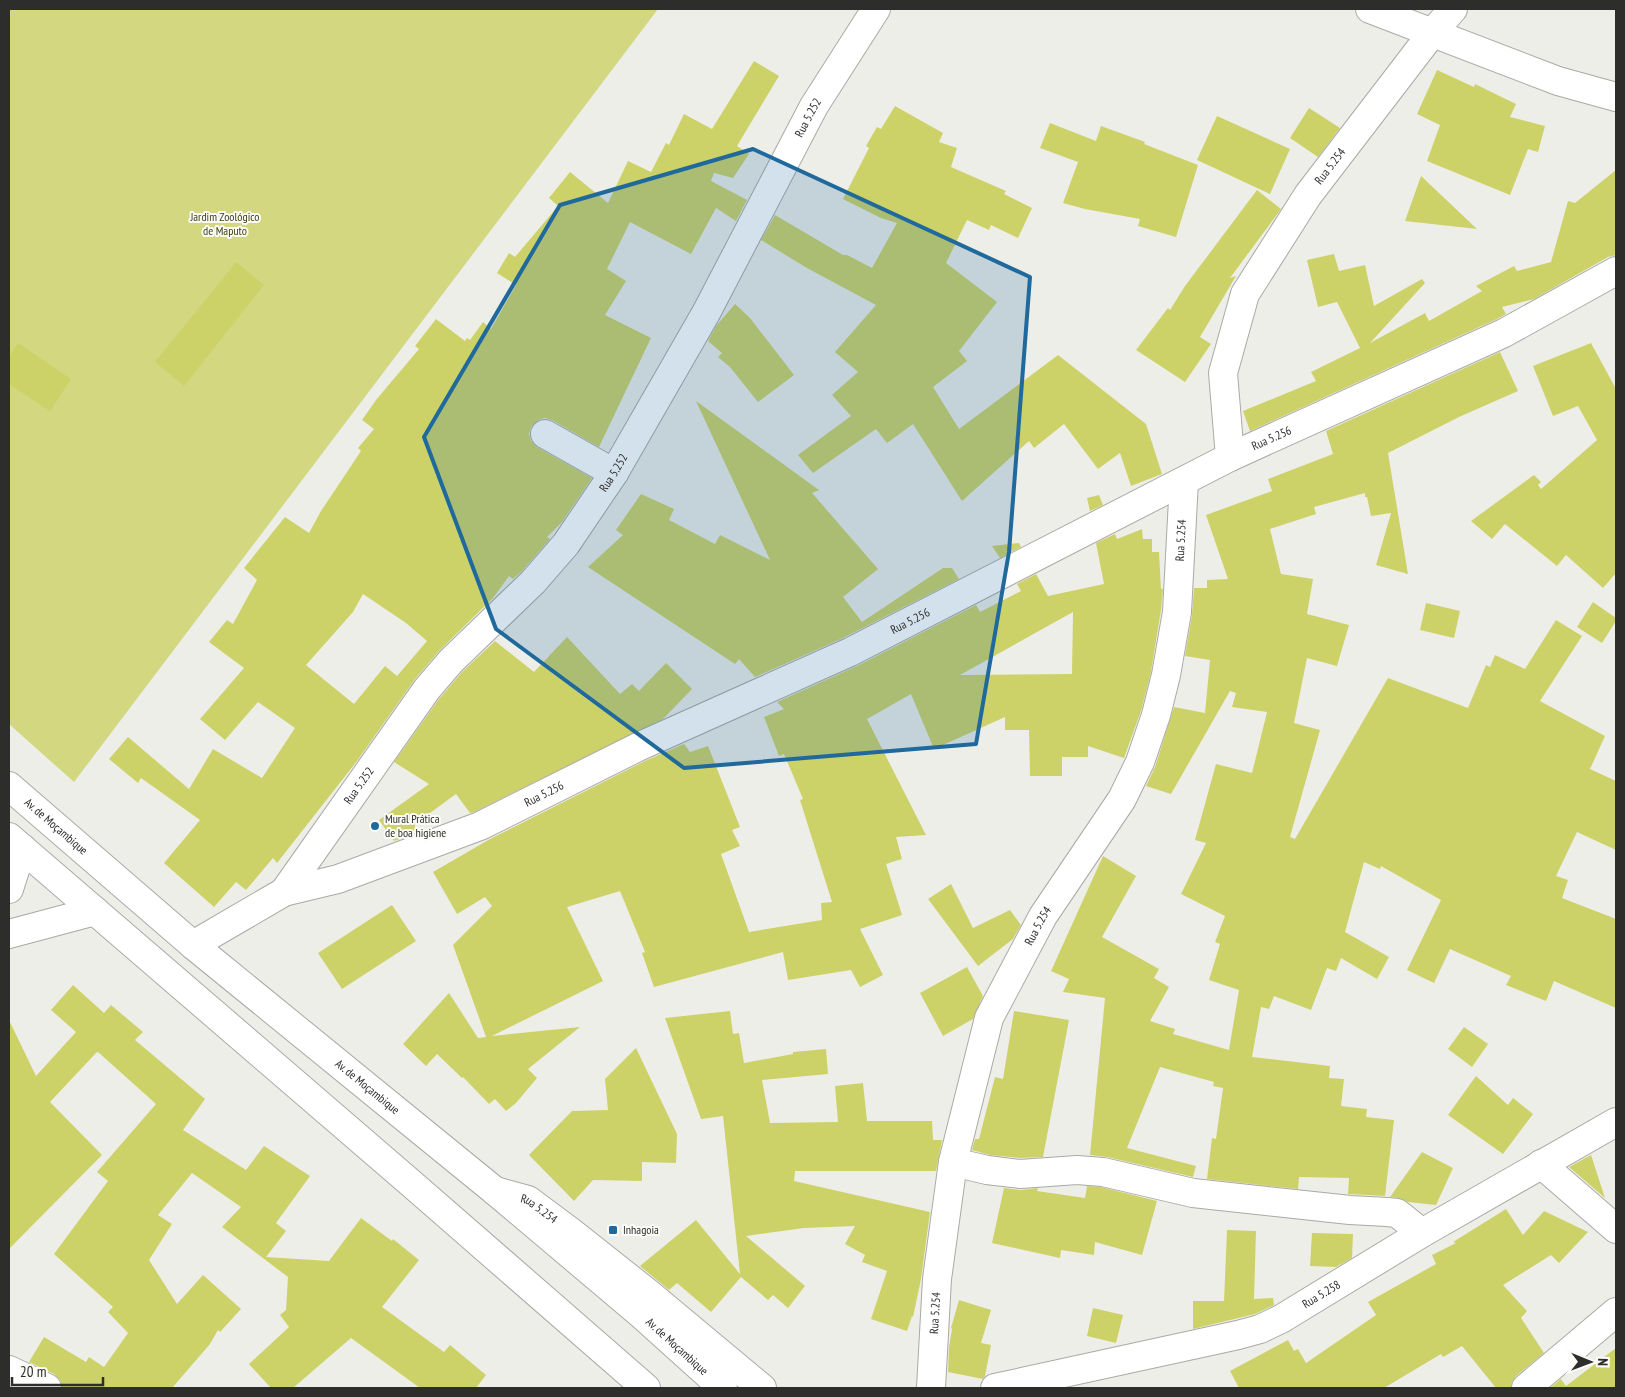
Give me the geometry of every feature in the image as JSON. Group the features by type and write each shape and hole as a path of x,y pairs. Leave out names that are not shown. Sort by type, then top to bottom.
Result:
{"main road":[{"name":"Rua 5.252","path":"284,892 427,689 451,661 534,582 566,544 614,473 706,313 814,106 876,9"},
{"path":"1370,9 1558,81 1616,98"},
{"name":"Rua 5.254","path":"1230,456 1223,373 1245,294 1308,195 1433,32 1453,9"},
{"name":"Rua 5.256","path":"193,945 284,892 338,879 480,826 640,746 850,652 1230,456 1504,332 1616,271"},
{"path":"545,434 614,473"},
{"name":"Rua 5.254","path":"930,1388 937,1279 953,1162 989,1018 1043,916 1122,799 1140,762 1156,715 1166,675 1177,612 1184,481"},
{"name":"Av. de Moçambique","path":"9,786 193,945 495,1190 642,1315 723,1388"},
{"path":"9,889 15,843"},
{"path":"15,843 406,1178 646,1388"},
{"path":"9,934 95,911"},
{"name":"Rua 5.258","path":"995,1388 1238,1335 1260,1328 1281,1319 1422,1233 1616,1122"},
{"path":"953,1162 988,1170 1020,1174 1076,1170 1103,1172 1193,1193 1350,1210 1397,1213 1422,1233"},
{"path":"1541,1164 1616,1229"},
{"name":"Rua 5.254","path":"495,1190 528,1200 648,1293 762,1388"},
{"path":"1526,1388 1616,1312"},
{"path":"9,1370 47,1388"}],"highlighted area":[{"path":"753,149 1030,277 1009,552 976,744 684,768 496,629 424,437 560,205"}],"green space":[{"name":"Jardim Zoológico de Maputo","path":"9,9 658,9 74,782 9,724"}],"building":[{"path":"754,61 779,76 737,146 749,154 733,178 714,173 711,181 747,200 736,221 716,208 691,254 630,222 607,269 626,281 605,315 651,338 599,447 552,420 545,418 538,420 531,427 529,434 531,441 537,447 592,478 562,522 547,537 550,539 522,571 513,579 509,576 493,598 440,650 415,679 357,761 277,863 273,858 246,890 236,882 214,907 164,863 200,820 141,778 138,783 109,759 128,737 189,789 213,749 262,778 295,728 258,702 225,740 200,719 244,668 209,642 227,620 233,624 257,580 244,568 285,517 309,533 321,511 361,451 358,448 374,429 362,420 376,400 419,349 415,346 436,319 465,341 467,338 470,340 483,322 491,329 516,285 497,273 509,253 515,257 558,206 549,198 570,172 608,203 628,161 651,172 666,143 669,145 684,114 712,129","holes":["363,594 406,623 427,641 397,676 385,666 354,704 306,665 353,612"]},
{"path":"1437,70 1474,87 1475,84 1516,104 1510,117 1545,126 1538,152 1528,149 1510,195 1427,161 1440,125 1417,114"},
{"path":"895,106 943,133 939,142 957,148 951,167 1006,191 1004,194 1032,208 1018,238 991,225 989,230 967,220 946,263 997,302 959,351 967,361 933,387 959,429 1058,355 1146,424 1162,474 1131,486 1120,453 1098,469 1064,424 1034,448 1029,441 962,501 913,424 887,443 876,429 813,473 798,455 851,416 832,395 858,372 835,352 876,305 807,268 761,240 775,215 843,255 847,255 872,268 897,223 881,218 843,199 869,148 866,146 877,127 881,129"},
{"path":"1309,108 1340,128 1318,157 1290,138"},
{"path":"1217,116 1290,149 1270,194 1197,160"},
{"path":"1050,123 1096,141 1101,126 1145,142 1144,144 1198,165 1176,237 1138,226 1140,219 1063,203 1078,162 1040,148"},
{"path":"1616,170 1616,255 1608,257 1534,299 1502,307 1506,314 1497,319 1250,431 1243,411 1316,381 1311,372 1360,348 1337,302 1318,307 1307,260 1334,254 1339,271 1365,265 1374,306 1422,279 1425,283 1370,343 1425,313 1429,321 1482,291 1476,286 1514,266 1517,271 1551,262 1568,201 1575,203"},
{"path":"1421,176 1477,229 1405,221"},
{"path":"1257,190 1281,209 1230,278 1236,276 1200,337 1211,344 1185,382 1136,350 1168,308 1170,310 1185,286"},
{"path":"236,262 264,285 184,386 155,362"},
{"path":"735,304 750,318 794,375 758,402 730,367 718,357 722,353 708,341 716,326"},
{"path":"18,343 71,379 50,411 9,384 9,357"},
{"path":"1591,343 1616,389 1616,573 1603,588 1566,555 1557,566 1505,524 1492,539 1471,521 1534,475 1541,482 1538,485 1541,489 1597,440 1578,406 1553,416 1533,366"},
{"path":"1500,352 1518,391 1459,417 1388,453 1408,574 1376,565 1391,513 1371,516 1365,493 1314,507 1316,514 1270,529 1281,574 1313,579 1307,614 1349,625 1337,666 1307,658 1294,723 1320,730 1290,837 1295,839 1388,678 1468,708 1486,665 1490,667 1495,655 1525,669 1556,620 1582,636 1540,701 1605,736 1590,769 1616,781 1616,850 1577,832 1556,876 1568,880 1562,898 1616,919 1616,1008 1554,981 1546,1001 1506,985 1511,976 1450,949 1434,983 1407,970 1441,900 1381,866 1380,869 1364,862 1345,932 1389,957 1377,979 1341,958 1336,971 1327,968 1311,1010 1274,996 1269,1009 1261,1007 1252,1057 1330,1066 1329,1078 1344,1079 1341,1106 1367,1109 1366,1117 1394,1120 1385,1196 1348,1194 1349,1178 1299,1177 1298,1189 1207,1179 1212,1138 1216,1139 1223,1088 1213,1086 1214,1082 1160,1067 1127,1148 1196,1166 1193,1177 1107,1157 1090,1155 1105,998 1063,992 1069,979 1051,971 1103,856 1136,876 1102,937 1159,969 1154,978 1169,987 1150,1021 1175,1029 1173,1034 1229,1050 1239,990 1209,980 1220,944 1215,942 1225,916 1181,894 1206,843 1195,840 1216,764 1252,773 1267,712 1232,707 1236,693 1230,691 1171,794 1146,786 1155,767 1174,707 1205,713 1210,660 1185,656 1192,615 1194,588 1207,588 1207,580 1228,579 1206,515 1272,491 1268,479 1333,454 1326,431"},
{"path":"696,401 819,490 812,493 878,569 843,597 862,622 943,568 952,568 959,579 843,638 755,677 739,659 735,664 588,567 623,535 616,530 641,494 674,509 669,520 715,544 720,535 770,560"},
{"path":"1099,495 1103,505 1090,511 1087,498"},
{"path":"1142,529 1143,539 1152,539 1152,552 1159,552 1161,589 1163,589 1151,672 1141,711 1124,758 1088,746 1088,757 1062,757 1062,776 1030,776 1029,730 1005,730 1005,717 934,749 911,694 867,719 926,835 896,837 902,859 886,864 902,915 860,929 883,975 860,987 851,970 788,980 783,952 654,987 642,953 645,952 620,891 567,907 603,981 492,1036 580,1027 528,1069 537,1078 516,1103 506,1111 495,1099 489,1104 437,1054 426,1066 403,1044 449,993 478,1038 486,1037 453,945 492,906 485,897 457,914 433,872 490,839 647,760 684,744 690,752 708,746 740,827 732,830 740,846 721,854 749,932 822,920 821,903 832,902 800,800 803,799 784,754 779,756 764,717 784,709 777,702 857,666 976,605 980,612 1021,591 1017,584 1036,574 1048,596 1104,584 1096,543 1115,534 1117,539","holes":["1073,612 1072,674 960,675"]},
{"path":"1019,543 1021,547 1000,558 992,546"},
{"path":"1593,602 1616,618 1602,643 1577,627"},
{"path":"1426,603 1460,611 1454,638 1420,630"},
{"path":"567,637 620,694 632,684 639,691 666,663 692,689 663,719 474,812 470,813 456,794 415,824 415,834 394,841 379,820 429,784 394,762 439,699 462,672 495,641 534,672"},
{"path":"951,884 973,928 1010,910 1021,925 1013,939 978,966 928,899"},
{"path":"392,905 416,941 342,989 318,953"},
{"path":"967,967 983,996 973,1019 943,1036 920,993"},
{"path":"73,985 104,1013 111,1005 143,1032 135,1040 205,1099 183,1130 246,1170 264,1146 310,1176 276,1223 286,1231 266,1257 329,1261 361,1218 392,1241 393,1239 419,1260 382,1307 444,1352 450,1345 486,1375 476,1388 420,1388 351,1338 293,1388 271,1388 249,1364 289,1327 280,1315 286,1310 288,1277 222,1227 241,1207 192,1173 158,1215 172,1224 149,1260 177,1304 203,1275 241,1309 220,1332 218,1330 210,1344 172,1388 62,1388 60,1380 54,1374 29,1362 44,1337 86,1362 89,1357 104,1367 128,1333 108,1312 113,1307 54,1254 108,1181 97,1172 156,1104 98,1052 96,1053 50,1102 102,1155 9,1249 9,1020 36,1076 76,1032 51,1010"},
{"path":"730,1011 733,1034 739,1033 744,1063 793,1054 793,1052 826,1049 828,1074 762,1080 770,1123 838,1122 835,1086 863,1083 867,1121 932,1121 933,1140 942,1140 936,1171 795,1171 794,1181 930,1212 921,1279 913,1317 907,1331 871,1319 887,1271 862,1262 865,1255 845,1244 855,1226 804,1228 746,1236 805,1286 788,1308 773,1295 768,1300 741,1277 711,1312 677,1283 669,1290 640,1266 696,1220 740,1274 723,1116 701,1119 665,1018"},
{"path":"1014,1011 1069,1020 1043,1157 1020,1158 990,1155 972,1150 975,1139 979,1139 995,1077 1003,1079"},
{"path":"1464,1027 1488,1044 1472,1067 1448,1049"},
{"path":"636,1048 677,1134 676,1163 642,1162 642,1181 593,1180 574,1201 529,1155 572,1111 608,1110 605,1079"},
{"path":"1476,1076 1508,1105 1513,1098 1533,1114 1503,1154 1448,1115"},
{"path":"1422,1152 1453,1168 1436,1205 1408,1202 1390,1197"},
{"path":"1591,1155 1592,1158 1605,1198 1569,1167"},
{"path":"1087,1186 1101,1187 1157,1201 1142,1255 1095,1242 1094,1255 1061,1250 1060,1258 992,1243 1004,1188 1021,1190 1038,1188 1037,1191 1085,1198"},
{"path":"1506,1209 1523,1235 1544,1211 1588,1232 1559,1263 1551,1255 1503,1285 1527,1311 1521,1318 1544,1353 1516,1376 1511,1388 1496,1388 1462,1346 1443,1357 1441,1354 1384,1388 1239,1388 1230,1371 1288,1340 1294,1351 1298,1349 1306,1363 1376,1315 1368,1302 1436,1264 1432,1255 1456,1243 1453,1242"},
{"path":"1227,1230 1256,1231 1254,1299 1273,1298 1274,1305 1255,1314 1193,1329 1193,1301 1224,1301"},
{"path":"1312,1233 1353,1234 1352,1258 1336,1267 1310,1266"},
{"path":"959,1300 991,1310 981,1343 991,1345 983,1379 948,1372 951,1328"},
{"path":"1093,1308 1123,1315 1116,1343 1087,1336"},
{"path":"1616,1348 1616,1388 1550,1388 1561,1379 1566,1386"}],"place":[{"name":"Mural Prática de boa higiene","path":"375,826"},
{"name":"Inhagoia","path":"613,1230"}]}
